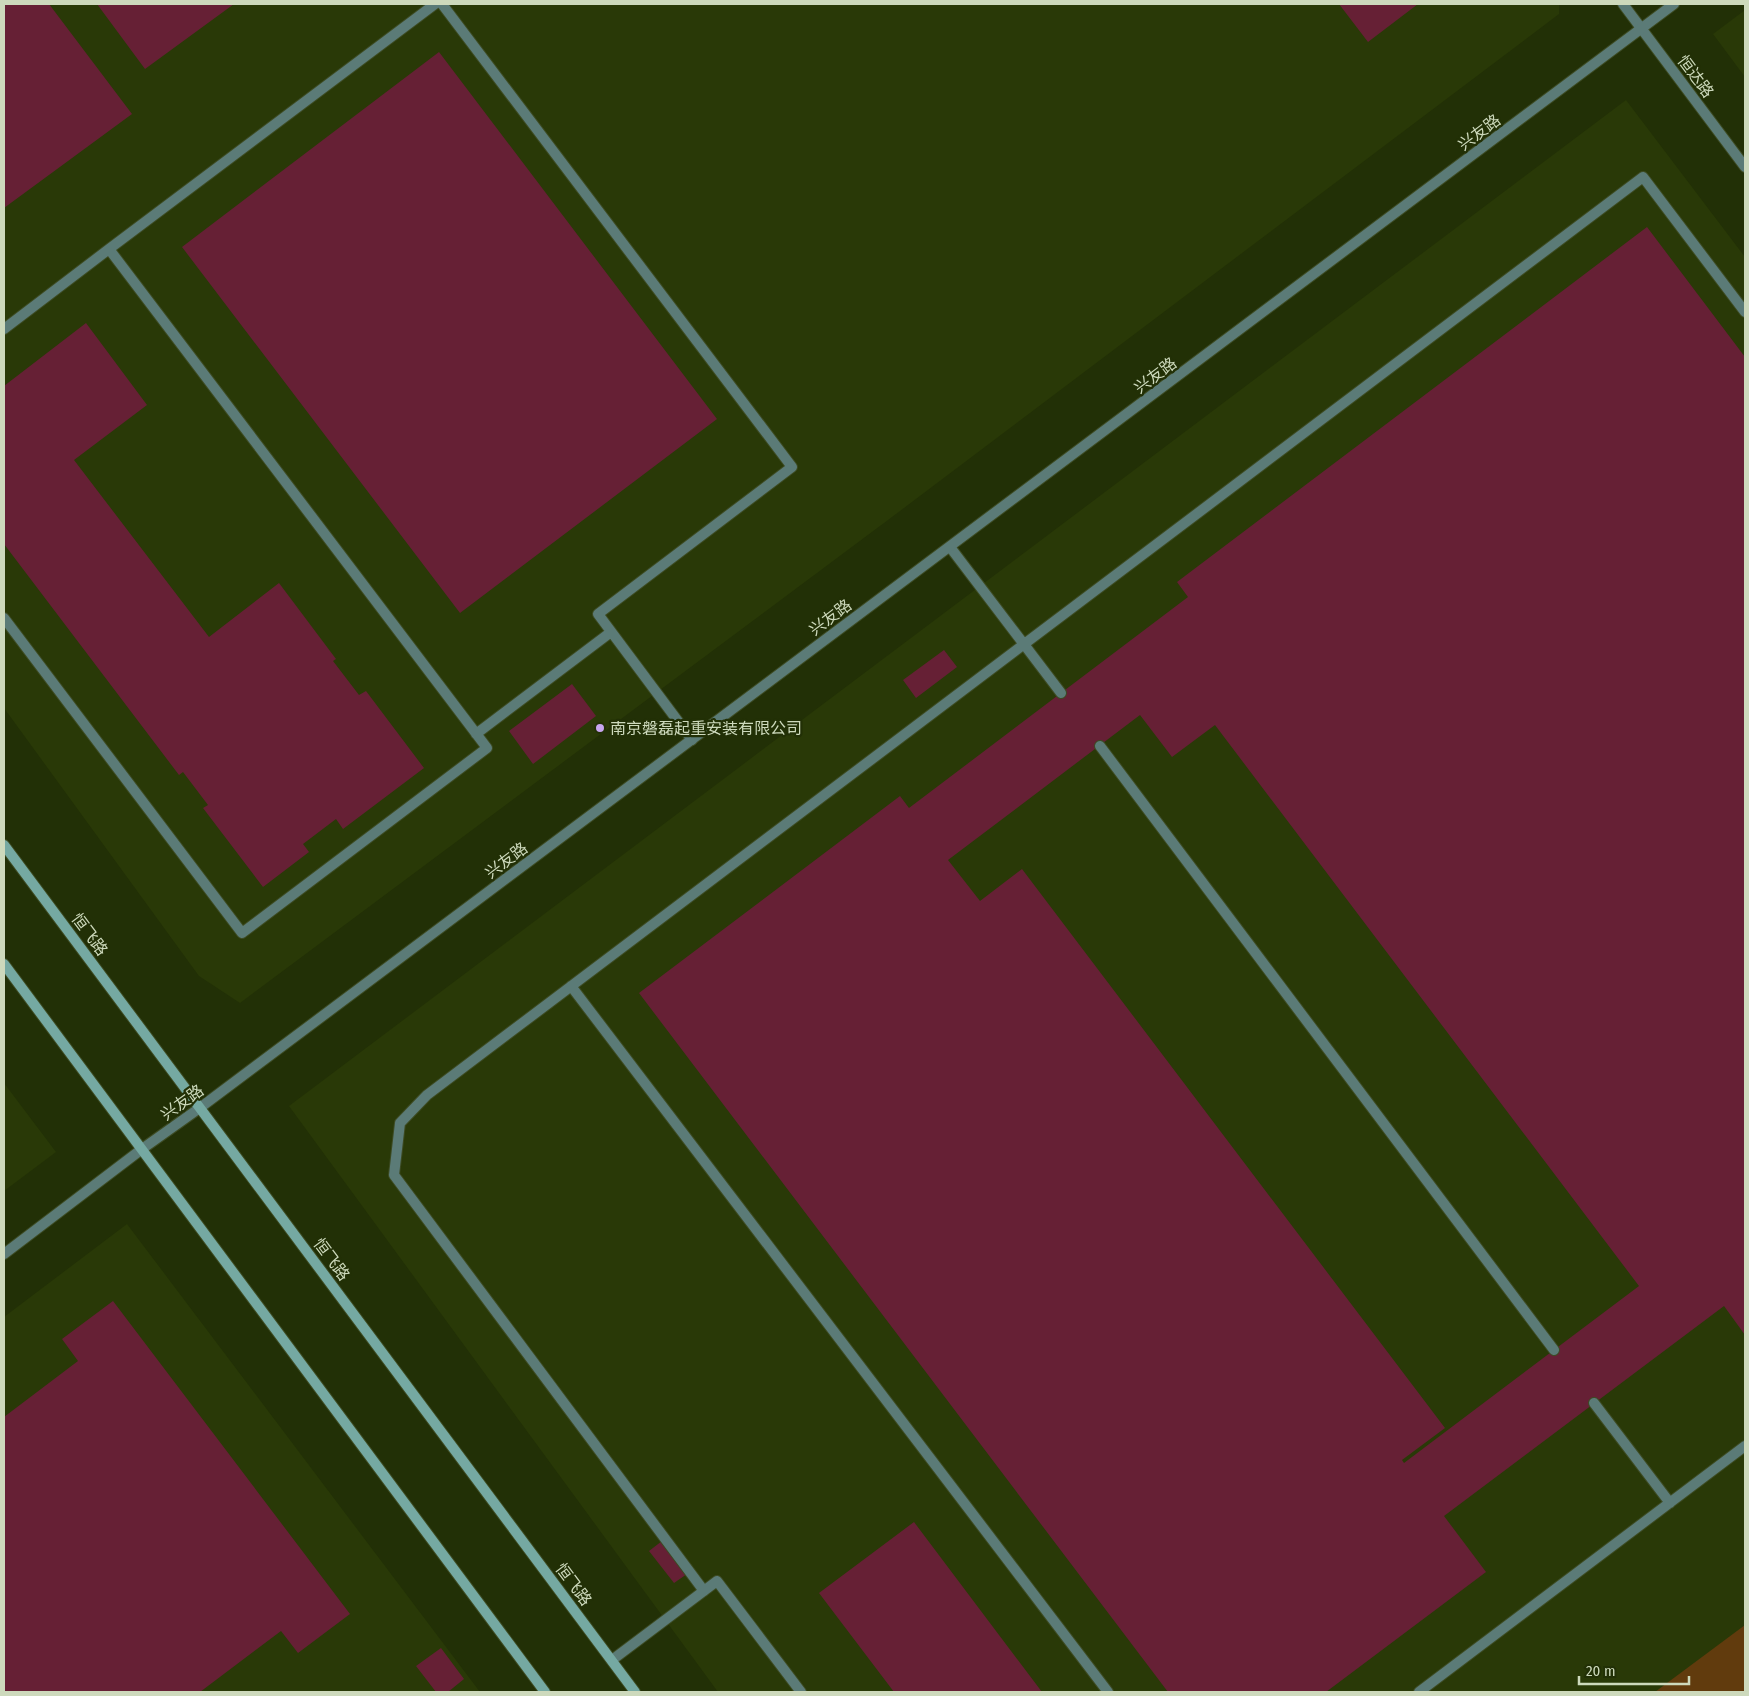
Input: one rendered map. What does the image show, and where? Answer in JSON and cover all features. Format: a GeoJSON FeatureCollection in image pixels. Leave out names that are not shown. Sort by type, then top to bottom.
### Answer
{"type":"FeatureCollection","features":[{"type":"Feature","properties":{"kind":"main road","name":"恒飞路"},"geometry":{"type":"LineString","coordinates":[[4,844],[635,1692]]}},
{"type":"Feature","properties":{"kind":"main road"},"geometry":{"type":"LineString","coordinates":[[4,964],[545,1692]]}},
{"type":"Feature","properties":{"kind":"street"},"geometry":{"type":"LineString","coordinates":[[4,329],[434,4]]}},
{"type":"Feature","properties":{"kind":"street"},"geometry":{"type":"LineString","coordinates":[[442,4],[792,467],[598,614],[692,740]]}},
{"type":"Feature","properties":{"kind":"street","name":"恒达路"},"geometry":{"type":"LineString","coordinates":[[1623,4],[1745,167]]}},
{"type":"Feature","properties":{"kind":"street","name":"兴友路"},"geometry":{"type":"LineString","coordinates":[[4,1254],[1674,4]]}},
{"type":"Feature","properties":{"kind":"street"},"geometry":{"type":"LineString","coordinates":[[704,1591],[394,1175],[400,1123],[427,1094],[1643,177],[1745,312]]}},
{"type":"Feature","properties":{"kind":"street"},"geometry":{"type":"LineString","coordinates":[[4,618],[242,933],[487,748],[110,249]]}},
{"type":"Feature","properties":{"kind":"street"},"geometry":{"type":"LineString","coordinates":[[950,546],[1061,693]]}},
{"type":"Feature","properties":{"kind":"street"},"geometry":{"type":"LineString","coordinates":[[476,734],[611,632]]}},
{"type":"Feature","properties":{"kind":"street"},"geometry":{"type":"LineString","coordinates":[[1100,746],[1554,1350]]}},
{"type":"Feature","properties":{"kind":"street"},"geometry":{"type":"LineString","coordinates":[[571,986],[1108,1692]]}},
{"type":"Feature","properties":{"kind":"street"},"geometry":{"type":"LineString","coordinates":[[1594,1403],[1670,1503]]}},
{"type":"Feature","properties":{"kind":"street"},"geometry":{"type":"LineString","coordinates":[[1419,1692],[1745,1446]]}},
{"type":"Feature","properties":{"kind":"street"},"geometry":{"type":"LineString","coordinates":[[612,1660],[717,1581],[801,1692]]}},
{"type":"Feature","properties":{"kind":"shaded area"},"geometry":{"type":"Polygon","coordinates":[[[4,4],[1559,4],[1559,14],[896,514],[240,1003],[199,976],[4,708],[4,4]]]}},
{"type":"Feature","properties":{"kind":"shaded area"},"geometry":{"type":"Polygon","coordinates":[[[1745,10],[1745,77],[1713,34],[1745,10]]]}},
{"type":"Feature","properties":{"kind":"shaded area"},"geometry":{"type":"Polygon","coordinates":[[[1626,100],[1745,257],[1745,1692],[718,1692],[289,1106],[1626,100]]]}},
{"type":"Feature","properties":{"kind":"shaded area"},"geometry":{"type":"Polygon","coordinates":[[[4,1083],[56,1152],[4,1191],[4,1083]]]}},
{"type":"Feature","properties":{"kind":"shaded area"},"geometry":{"type":"Polygon","coordinates":[[[127,1224],[480,1692],[4,1692],[4,1317],[127,1224]]]}},
{"type":"Feature","properties":{"kind":"shaded area"},"geometry":{"type":"Polygon","coordinates":[[[1745,1625],[1745,1692],[1655,1692],[1745,1625]]]}},
{"type":"Feature","properties":{"kind":"building"},"geometry":{"type":"Polygon","coordinates":[[[4,4],[49,4],[132,114],[4,208],[4,4]]]}},
{"type":"Feature","properties":{"kind":"building"},"geometry":{"type":"Polygon","coordinates":[[[97,4],[234,4],[145,69],[97,4]]]}},
{"type":"Feature","properties":{"kind":"building"},"geometry":{"type":"Polygon","coordinates":[[[1339,4],[1418,4],[1368,42],[1339,4]]]}},
{"type":"Feature","properties":{"kind":"building"},"geometry":{"type":"Polygon","coordinates":[[[439,52],[717,419],[460,613],[182,247],[439,52]]]}},
{"type":"Feature","properties":{"kind":"building"},"geometry":{"type":"Polygon","coordinates":[[[1647,227],[1745,357],[1745,1335],[1724,1306],[1444,1516],[1486,1572],[1326,1692],[1168,1692],[639,993],[900,796],[909,808],[1188,597],[1177,582],[1647,227]],[[1140,715],[948,860],[980,901],[1022,869],[1445,1428],[1402,1460],[1404,1463],[1639,1286],[1215,725],[1172,757],[1140,715]]]}},
{"type":"Feature","properties":{"kind":"building"},"geometry":{"type":"Polygon","coordinates":[[[86,323],[147,405],[74,460],[209,637],[279,583],[336,659],[333,661],[359,695],[366,691],[424,768],[343,829],[336,819],[303,844],[309,852],[263,887],[203,808],[208,805],[183,772],[179,775],[4,544],[4,386],[86,323]]]}},
{"type":"Feature","properties":{"kind":"building"},"geometry":{"type":"Polygon","coordinates":[[[944,650],[957,667],[916,698],[903,680],[944,650]]]}},
{"type":"Feature","properties":{"kind":"building"},"geometry":{"type":"Polygon","coordinates":[[[572,684],[596,716],[533,764],[509,731],[572,684]]]}},
{"type":"Feature","properties":{"kind":"building"},"geometry":{"type":"Polygon","coordinates":[[[113,1301],[350,1614],[298,1653],[281,1631],[200,1692],[4,1692],[4,1417],[78,1361],[62,1339],[113,1301]]]}},
{"type":"Feature","properties":{"kind":"building"},"geometry":{"type":"Polygon","coordinates":[[[914,1522],[1042,1692],[894,1692],[819,1593],[914,1522]]]}},
{"type":"Feature","properties":{"kind":"building"},"geometry":{"type":"Polygon","coordinates":[[[662,1541],[687,1574],[674,1583],[649,1551],[662,1541]]]}},
{"type":"Feature","properties":{"kind":"building"},"geometry":{"type":"Polygon","coordinates":[[[441,1648],[464,1679],[448,1692],[436,1692],[416,1666],[441,1648]]]}},
{"type":"Feature","properties":{"kind":"place","name":"南京磐磊起重安装有限公司"},"geometry":{"type":"Point","coordinates":[600,728]}}]}
